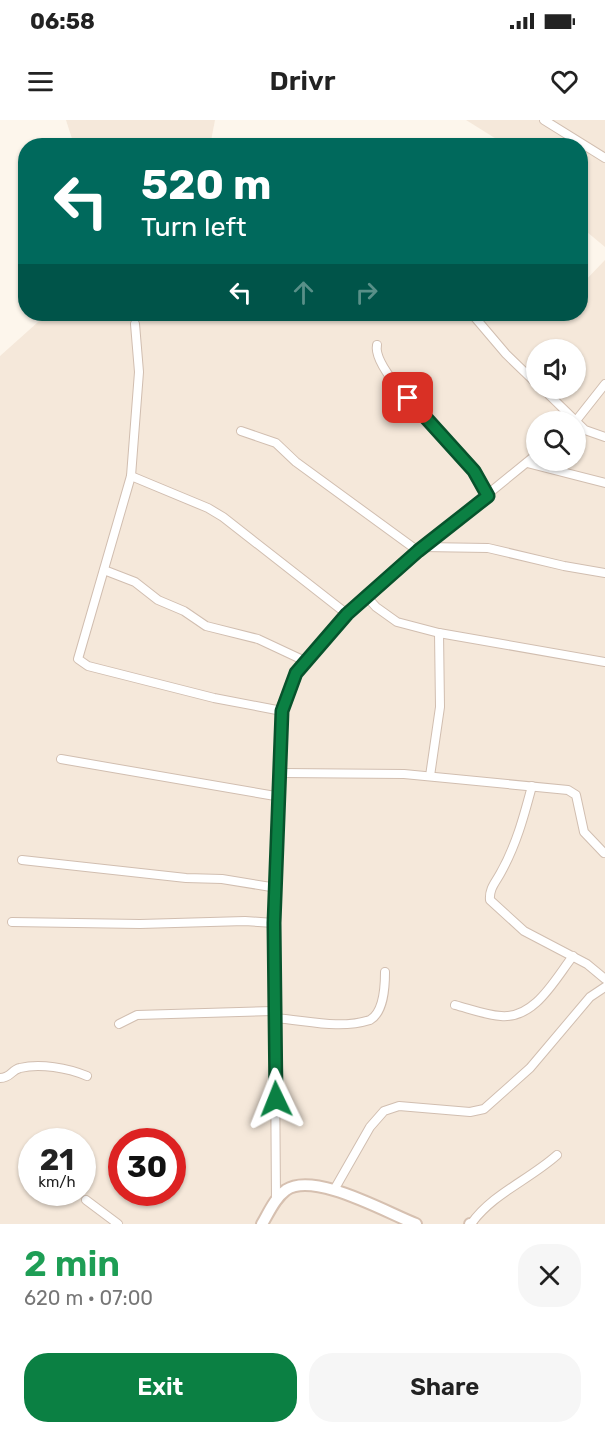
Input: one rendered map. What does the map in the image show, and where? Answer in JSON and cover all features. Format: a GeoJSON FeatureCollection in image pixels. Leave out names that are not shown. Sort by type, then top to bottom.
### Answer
{"type":"FeatureCollection","features":[{"type":"Feature","properties":{"kind":"street"},"geometry":{"type":"LineString","coordinates":[[544,120],[573,138]]}},
{"type":"Feature","properties":{"kind":"street"},"geometry":{"type":"LineString","coordinates":[[588,147],[605,158]]}},
{"type":"Feature","properties":{"kind":"street"},"geometry":{"type":"LineString","coordinates":[[478,321],[526,373]]}},
{"type":"Feature","properties":{"kind":"street"},"geometry":{"type":"LineString","coordinates":[[135,324],[139,372],[130,476],[78,656],[83,665],[214,698],[282,711]]}},
{"type":"Feature","properties":{"kind":"street"},"geometry":{"type":"LineString","coordinates":[[377,345],[376,356],[397,386],[468,463],[488,496]]}},
{"type":"Feature","properties":{"kind":"street"},"geometry":{"type":"LineString","coordinates":[[583,411],[605,384]]}},
{"type":"Feature","properties":{"kind":"street"},"geometry":{"type":"LineString","coordinates":[[553,399],[565,411]]}},
{"type":"Feature","properties":{"kind":"street"},"geometry":{"type":"LineString","coordinates":[[242,430],[276,443],[296,462],[421,549],[488,548],[605,573]]}},
{"type":"Feature","properties":{"kind":"street"},"geometry":{"type":"LineString","coordinates":[[586,430],[605,437]]}},
{"type":"Feature","properties":{"kind":"street"},"geometry":{"type":"LineString","coordinates":[[276,1200],[274,923],[282,773],[282,711],[287,692],[305,661],[347,614],[421,549],[526,464]]}},
{"type":"Feature","properties":{"kind":"street"},"geometry":{"type":"LineString","coordinates":[[558,471],[605,483]]}},
{"type":"Feature","properties":{"kind":"street"},"geometry":{"type":"LineString","coordinates":[[130,476],[208,507],[347,614]]}},
{"type":"Feature","properties":{"kind":"street"},"geometry":{"type":"LineString","coordinates":[[104,570],[135,582],[158,600],[184,611],[206,626],[258,639],[305,661]]}},
{"type":"Feature","properties":{"kind":"street"},"geometry":{"type":"LineString","coordinates":[[367,597],[376,607],[398,622],[439,633],[605,662]]}},
{"type":"Feature","properties":{"kind":"street"},"geometry":{"type":"LineString","coordinates":[[430,776],[440,707],[439,633]]}},
{"type":"Feature","properties":{"kind":"street"},"geometry":{"type":"LineString","coordinates":[[61,759],[281,797]]}},
{"type":"Feature","properties":{"kind":"street"},"geometry":{"type":"LineString","coordinates":[[282,773],[430,776],[573,792],[578,800],[584,832],[604,853]]}},
{"type":"Feature","properties":{"kind":"street"},"geometry":{"type":"LineString","coordinates":[[532,786],[520,831],[510,856],[490,892],[490,900],[524,932],[573,956],[599,972],[605,979]]}},
{"type":"Feature","properties":{"kind":"street"},"geometry":{"type":"LineString","coordinates":[[22,860],[186,878],[222,879],[277,888]]}},
{"type":"Feature","properties":{"kind":"street"},"geometry":{"type":"LineString","coordinates":[[12,922],[140,924],[245,921],[274,923]]}},
{"type":"Feature","properties":{"kind":"street"},"geometry":{"type":"LineString","coordinates":[[455,1005],[501,1016],[523,1013],[533,1006],[573,956]]}},
{"type":"Feature","properties":{"kind":"street"},"geometry":{"type":"LineString","coordinates":[[119,1024],[137,1015],[274,1015],[321,1025],[370,1020],[376,1017],[380,1005],[385,972]]}},
{"type":"Feature","properties":{"kind":"street"},"geometry":{"type":"LineString","coordinates":[[334,1190],[370,1127],[384,1111],[399,1106],[470,1112],[484,1109],[530,1068],[590,997],[605,987]]}},
{"type":"Feature","properties":{"kind":"street"},"geometry":{"type":"LineString","coordinates":[[0,1078],[9,1077],[22,1067],[72,1070],[87,1076]]}},
{"type":"Feature","properties":{"kind":"street"},"geometry":{"type":"LineString","coordinates":[[470,1224],[491,1201],[524,1181],[557,1155]]}},
{"type":"Feature","properties":{"kind":"street"},"geometry":{"type":"LineString","coordinates":[[262,1224],[276,1200],[287,1190],[312,1184],[334,1190],[416,1224]]}},
{"type":"Feature","properties":{"kind":"street"},"geometry":{"type":"LineString","coordinates":[[94,1206],[118,1224]]}},
{"type":"Feature","properties":{"kind":"shaded area"},"geometry":{"type":"Polygon","coordinates":[[[66,120],[215,120],[212,138],[72,138],[66,120]]]}},
{"type":"Feature","properties":{"kind":"shaded area"},"geometry":{"type":"Polygon","coordinates":[[[466,120],[605,120],[605,247],[588,233],[588,138],[495,138],[466,120]]]}},
{"type":"Feature","properties":{"kind":"shaded area"},"geometry":{"type":"Polygon","coordinates":[[[605,260],[605,1224],[0,1224],[0,356],[39,321],[588,321],[588,278],[605,260]]]}},
{"type":"Feature","properties":{"kind":"route"},"geometry":{"type":"LineString","coordinates":[[276,1099],[273,1011],[274,923],[282,773],[282,711],[287,692],[305,661],[347,614],[418,551],[488,496],[474,471],[461,455],[408,398]]}}]}
